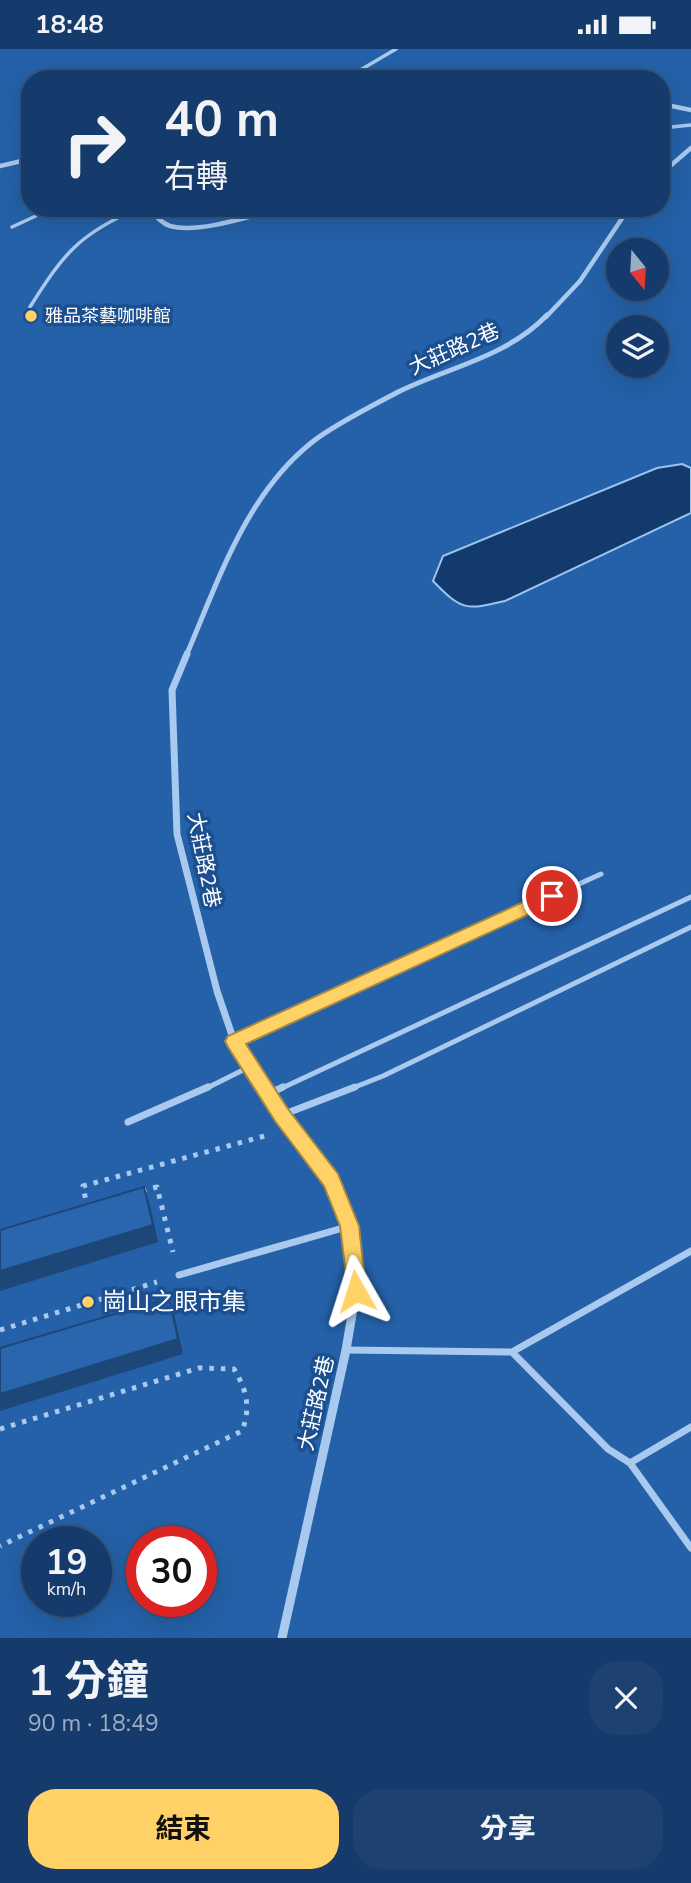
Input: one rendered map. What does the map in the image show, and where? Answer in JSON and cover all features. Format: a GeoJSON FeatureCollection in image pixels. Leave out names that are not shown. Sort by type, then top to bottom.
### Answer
{"type":"FeatureCollection","features":[{"type":"Feature","properties":{"kind":"street"},"geometry":{"type":"LineString","coordinates":[[670,106],[691,110]]}},
{"type":"Feature","properties":{"kind":"street"},"geometry":{"type":"LineString","coordinates":[[670,166],[691,148]]}},
{"type":"Feature","properties":{"kind":"street"},"geometry":{"type":"LineString","coordinates":[[0,166],[21,161]]}},
{"type":"Feature","properties":{"kind":"street"},"geometry":{"type":"LineString","coordinates":[[155,217],[171,227],[238,217]]}},
{"type":"Feature","properties":{"kind":"street","name":"大莊路2巷"},"geometry":{"type":"LineString","coordinates":[[282,1638],[346,1350],[356,1291],[349,1226],[331,1181],[291,1129],[234,1041],[195,912],[177,834],[172,690],[236,539],[268,488],[311,443],[398,392],[495,352],[530,333],[580,281],[623,217]]}},
{"type":"Feature","properties":{"kind":"lane"},"geometry":{"type":"LineString","coordinates":[[360,70],[396,49]]}},
{"type":"Feature","properties":{"kind":"lane"},"geometry":{"type":"LineString","coordinates":[[670,127],[691,125]]}},
{"type":"Feature","properties":{"kind":"lane"},"geometry":{"type":"LineString","coordinates":[[12,227],[34,217]]}},
{"type":"Feature","properties":{"kind":"lane"},"geometry":{"type":"LineString","coordinates":[[30,307],[61,257],[82,235],[116,217]]}},
{"type":"Feature","properties":{"kind":"lane"},"geometry":{"type":"LineString","coordinates":[[234,1041],[601,873]]}},
{"type":"Feature","properties":{"kind":"lane"},"geometry":{"type":"LineString","coordinates":[[268,1094],[691,897]]}},
{"type":"Feature","properties":{"kind":"lane"},"geometry":{"type":"LineString","coordinates":[[282,1115],[383,1076],[691,927]]}},
{"type":"Feature","properties":{"kind":"lane"},"geometry":{"type":"LineString","coordinates":[[128,1122],[183,1099],[249,1066]]}},
{"type":"Feature","properties":{"kind":"lane"},"geometry":{"type":"LineString","coordinates":[[179,1275],[349,1226]]}},
{"type":"Feature","properties":{"kind":"lane"},"geometry":{"type":"LineString","coordinates":[[346,1350],[512,1353],[691,1251]]}},
{"type":"Feature","properties":{"kind":"lane"},"geometry":{"type":"LineString","coordinates":[[512,1353],[608,1449],[630,1463],[691,1548]]}},
{"type":"Feature","properties":{"kind":"lane"},"geometry":{"type":"LineString","coordinates":[[630,1463],[691,1427]]}},
{"type":"Feature","properties":{"kind":"path"},"geometry":{"type":"LineString","coordinates":[[99,1203],[87,1206],[83,1186],[291,1129]]}},
{"type":"Feature","properties":{"kind":"path"},"geometry":{"type":"LineString","coordinates":[[0,1330],[179,1275],[157,1187],[134,1194]]}},
{"type":"Feature","properties":{"kind":"path"},"geometry":{"type":"LineString","coordinates":[[0,1429],[199,1368],[234,1369],[247,1390],[249,1414],[242,1431],[0,1546]]}},
{"type":"Feature","properties":{"kind":"shaded area"},"geometry":{"type":"Polygon","coordinates":[[[0,49],[691,49],[691,1638],[0,1638],[0,49]]]}},
{"type":"Feature","properties":{"kind":"shaded area"},"geometry":{"type":"Polygon","coordinates":[[[682,464],[691,468],[691,513],[505,601],[465,606],[451,598],[433,581],[443,556],[657,468],[682,464]]]}},
{"type":"Feature","properties":{"kind":"building"},"geometry":{"type":"Polygon","coordinates":[[[144,1187],[153,1225],[0,1271],[0,1230],[144,1187]]]}},
{"type":"Feature","properties":{"kind":"building"},"geometry":{"type":"Polygon","coordinates":[[[169,1298],[178,1339],[0,1394],[0,1348],[169,1298]]]}},
{"type":"Feature","properties":{"kind":"place","name":"雅品茶藝咖啡館"},"geometry":{"type":"Point","coordinates":[31,316]}},
{"type":"Feature","properties":{"kind":"place","name":"崗山之眼市集"},"geometry":{"type":"Point","coordinates":[88,1302]}},
{"type":"Feature","properties":{"kind":"route"},"geometry":{"type":"LineString","coordinates":[[356,1291],[349,1226],[331,1181],[282,1115],[234,1041],[552,896]]}}]}
